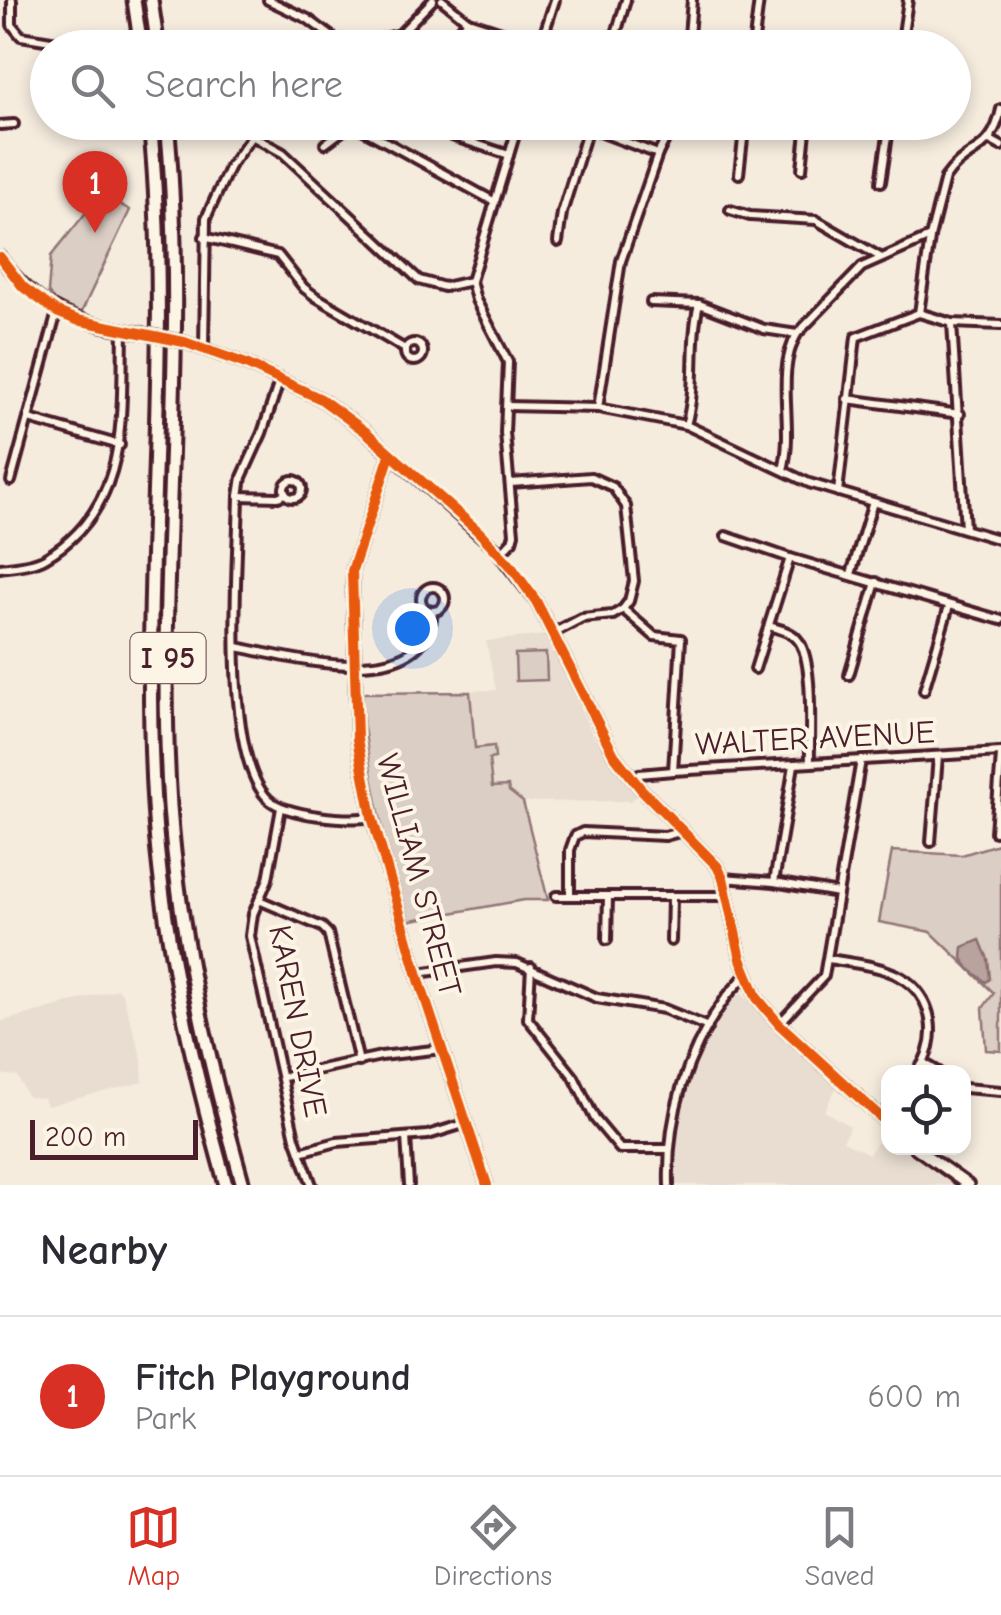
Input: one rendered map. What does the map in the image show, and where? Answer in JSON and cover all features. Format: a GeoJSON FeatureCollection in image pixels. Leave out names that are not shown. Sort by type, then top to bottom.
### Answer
{"type":"FeatureCollection","features":[{"type":"Feature","properties":{"kind":"highway"},"geometry":{"type":"LineString","coordinates":[[132,0],[139,30]]}},
{"type":"Feature","properties":{"kind":"highway"},"geometry":{"type":"LineString","coordinates":[[151,0],[155,30]]}},
{"type":"Feature","properties":{"kind":"highway","name":"I 95"},"geometry":{"type":"LineString","coordinates":[[151,140],[158,265],[151,696],[154,807],[178,996],[226,1185]]}},
{"type":"Feature","properties":{"kind":"highway","name":"I 95"},"geometry":{"type":"LineString","coordinates":[[168,140],[174,254],[170,806],[193,985],[243,1185]]}},
{"type":"Feature","properties":{"kind":"main road"},"geometry":{"type":"LineString","coordinates":[[0,257],[23,287],[57,312],[204,348],[321,399],[366,432],[500,554],[536,600],[602,735],[633,779],[708,854],[723,878],[746,975],[756,998],[778,1024],[881,1113]]}},
{"type":"Feature","properties":{"kind":"main road","name":"WILLIAM STREET"},"geometry":{"type":"LineString","coordinates":[[390,454],[352,571],[352,664],[358,739],[372,818],[487,1185]]}},
{"type":"Feature","properties":{"kind":"main road"},"geometry":{"type":"LineString","coordinates":[[926,1155],[968,1185]]}},
{"type":"Feature","properties":{"kind":"street"},"geometry":{"type":"LineString","coordinates":[[12,0],[12,25],[21,36],[30,37]]}},
{"type":"Feature","properties":{"kind":"street"},"geometry":{"type":"LineString","coordinates":[[268,0],[323,30]]}},
{"type":"Feature","properties":{"kind":"street"},"geometry":{"type":"LineString","coordinates":[[404,30],[433,0]]}},
{"type":"Feature","properties":{"kind":"street"},"geometry":{"type":"LineString","coordinates":[[442,0],[468,22],[492,30]]}},
{"type":"Feature","properties":{"kind":"street"},"geometry":{"type":"LineString","coordinates":[[545,30],[555,0]]}},
{"type":"Feature","properties":{"kind":"street"},"geometry":{"type":"LineString","coordinates":[[617,30],[626,0]]}},
{"type":"Feature","properties":{"kind":"street"},"geometry":{"type":"LineString","coordinates":[[690,30],[692,0]]}},
{"type":"Feature","properties":{"kind":"street"},"geometry":{"type":"LineString","coordinates":[[756,30],[759,0]]}},
{"type":"Feature","properties":{"kind":"street"},"geometry":{"type":"LineString","coordinates":[[904,30],[908,0]]}},
{"type":"Feature","properties":{"kind":"street"},"geometry":{"type":"LineString","coordinates":[[460,30],[468,22]]}},
{"type":"Feature","properties":{"kind":"street"},"geometry":{"type":"LineString","coordinates":[[919,312],[930,236],[945,178],[990,140],[997,130],[1001,109]]}},
{"type":"Feature","properties":{"kind":"street"},"geometry":{"type":"LineString","coordinates":[[0,125],[14,124]]}},
{"type":"Feature","properties":{"kind":"street"},"geometry":{"type":"LineString","coordinates":[[204,348],[204,238],[212,202],[230,166],[249,140]]}},
{"type":"Feature","properties":{"kind":"street"},"geometry":{"type":"LineString","coordinates":[[259,140],[282,154],[419,280],[444,287],[472,281]]}},
{"type":"Feature","properties":{"kind":"street"},"geometry":{"type":"LineString","coordinates":[[325,144],[330,140]]}},
{"type":"Feature","properties":{"kind":"street"},"geometry":{"type":"LineString","coordinates":[[384,140],[495,202]]}},
{"type":"Feature","properties":{"kind":"street"},"geometry":{"type":"LineString","coordinates":[[463,140],[508,156]]}},
{"type":"Feature","properties":{"kind":"street"},"geometry":{"type":"LineString","coordinates":[[500,554],[514,534],[505,433],[508,362],[476,300],[472,281],[513,140]]}},
{"type":"Feature","properties":{"kind":"street"},"geometry":{"type":"LineString","coordinates":[[558,242],[562,213],[584,140]]}},
{"type":"Feature","properties":{"kind":"street"},"geometry":{"type":"LineString","coordinates":[[625,140],[658,154]]}},
{"type":"Feature","properties":{"kind":"street"},"geometry":{"type":"LineString","coordinates":[[598,408],[617,274],[665,140]]}},
{"type":"Feature","properties":{"kind":"street"},"geometry":{"type":"LineString","coordinates":[[739,174],[743,140]]}},
{"type":"Feature","properties":{"kind":"street"},"geometry":{"type":"LineString","coordinates":[[802,169],[805,140]]}},
{"type":"Feature","properties":{"kind":"street"},"geometry":{"type":"LineString","coordinates":[[882,182],[888,140]]}},
{"type":"Feature","properties":{"kind":"street"},"geometry":{"type":"LineString","coordinates":[[990,140],[1001,146]]}},
{"type":"Feature","properties":{"kind":"street"},"geometry":{"type":"LineString","coordinates":[[730,210],[750,216],[816,220],[881,258]]}},
{"type":"Feature","properties":{"kind":"street"},"geometry":{"type":"LineString","coordinates":[[783,470],[789,426],[784,374],[797,334],[850,277],[930,236]]}},
{"type":"Feature","properties":{"kind":"street"},"geometry":{"type":"LineString","coordinates":[[204,238],[278,255],[316,296],[405,349]]}},
{"type":"Feature","properties":{"kind":"street"},"geometry":{"type":"LineString","coordinates":[[651,302],[699,304],[764,329],[797,334]]}},
{"type":"Feature","properties":{"kind":"street"},"geometry":{"type":"LineString","coordinates":[[686,425],[694,388],[692,330],[699,304]]}},
{"type":"Feature","properties":{"kind":"street"},"geometry":{"type":"LineString","coordinates":[[11,481],[57,312]]}},
{"type":"Feature","properties":{"kind":"street"},"geometry":{"type":"LineString","coordinates":[[838,492],[856,337],[919,312],[952,323],[1001,325]]}},
{"type":"Feature","properties":{"kind":"street"},"geometry":{"type":"LineString","coordinates":[[952,323],[966,529]]}},
{"type":"Feature","properties":{"kind":"street"},"geometry":{"type":"LineString","coordinates":[[0,568],[43,560],[81,528],[103,500],[120,445],[123,330]]}},
{"type":"Feature","properties":{"kind":"street"},"geometry":{"type":"LineString","coordinates":[[280,379],[238,496],[237,704],[258,786],[281,808],[356,820],[372,818]]}},
{"type":"Feature","properties":{"kind":"street"},"geometry":{"type":"LineString","coordinates":[[848,399],[960,414]]}},
{"type":"Feature","properties":{"kind":"street"},"geometry":{"type":"LineString","coordinates":[[506,406],[598,408],[686,425],[838,492],[1001,540]]}},
{"type":"Feature","properties":{"kind":"street"},"geometry":{"type":"LineString","coordinates":[[30,418],[120,445]]}},
{"type":"Feature","properties":{"kind":"street"},"geometry":{"type":"LineString","coordinates":[[511,484],[592,476],[622,496],[626,506],[634,581],[623,609],[607,616],[582,618],[553,633]]}},
{"type":"Feature","properties":{"kind":"street"},"geometry":{"type":"LineString","coordinates":[[238,496],[285,494]]}},
{"type":"Feature","properties":{"kind":"street"},"geometry":{"type":"LineString","coordinates":[[851,574],[873,502]]}},
{"type":"Feature","properties":{"kind":"street"},"geometry":{"type":"LineString","coordinates":[[726,536],[1001,620]]}},
{"type":"Feature","properties":{"kind":"street"},"geometry":{"type":"LineString","coordinates":[[756,669],[790,558]]}},
{"type":"Feature","properties":{"kind":"street"},"geometry":{"type":"LineString","coordinates":[[849,675],[876,582]]}},
{"type":"Feature","properties":{"kind":"street"},"geometry":{"type":"LineString","coordinates":[[924,690],[950,606]]}},
{"type":"Feature","properties":{"kind":"street"},"geometry":{"type":"LineString","coordinates":[[623,609],[654,636],[681,639],[673,771]]}},
{"type":"Feature","properties":{"kind":"street"},"geometry":{"type":"LineString","coordinates":[[237,647],[303,662],[376,663],[418,648],[428,638],[433,611]]}},
{"type":"Feature","properties":{"kind":"street"},"geometry":{"type":"LineString","coordinates":[[769,626],[792,634],[803,652],[810,763]]}},
{"type":"Feature","properties":{"kind":"street"},"geometry":{"type":"LineString","coordinates":[[996,832],[1001,754]]}},
{"type":"Feature","properties":{"kind":"street","name":"WALTER AVENUE"},"geometry":{"type":"LineString","coordinates":[[633,779],[640,774],[673,771],[1001,754]]}},
{"type":"Feature","properties":{"kind":"street"},"geometry":{"type":"LineString","coordinates":[[931,842],[938,756]]}},
{"type":"Feature","properties":{"kind":"street"},"geometry":{"type":"LineString","coordinates":[[778,1024],[824,976],[861,760]]}},
{"type":"Feature","properties":{"kind":"street"},"geometry":{"type":"LineString","coordinates":[[774,882],[794,764]]}},
{"type":"Feature","properties":{"kind":"street","name":"KAREN DRIVE"},"geometry":{"type":"LineString","coordinates":[[281,808],[268,879],[250,936],[300,1152],[312,1185]]}},
{"type":"Feature","properties":{"kind":"street"},"geometry":{"type":"LineString","coordinates":[[570,895],[570,850],[575,836],[583,832],[666,836],[684,831]]}},
{"type":"Feature","properties":{"kind":"street"},"geometry":{"type":"LineString","coordinates":[[723,878],[774,882],[838,894]]}},
{"type":"Feature","properties":{"kind":"street"},"geometry":{"type":"LineString","coordinates":[[556,896],[728,896]]}},
{"type":"Feature","properties":{"kind":"street"},"geometry":{"type":"LineString","coordinates":[[607,940],[608,896]]}},
{"type":"Feature","properties":{"kind":"street"},"geometry":{"type":"LineString","coordinates":[[671,941],[672,898]]}},
{"type":"Feature","properties":{"kind":"street"},"geometry":{"type":"LineString","coordinates":[[259,900],[322,926],[328,933],[359,1062]]}},
{"type":"Feature","properties":{"kind":"street"},"geometry":{"type":"LineString","coordinates":[[828,959],[878,968],[913,986],[924,1001],[932,1030],[924,1063],[927,1065]]}},
{"type":"Feature","properties":{"kind":"street"},"geometry":{"type":"LineString","coordinates":[[418,973],[504,962],[530,967],[598,998],[664,1009],[708,1028]]}},
{"type":"Feature","properties":{"kind":"street"},"geometry":{"type":"LineString","coordinates":[[530,967],[528,1019],[574,1077],[595,1119],[620,1149],[668,1148]]}},
{"type":"Feature","properties":{"kind":"street"},"geometry":{"type":"LineString","coordinates":[[669,1185],[668,1148],[677,1094],[727,995],[746,975]]}},
{"type":"Feature","properties":{"kind":"street"},"geometry":{"type":"LineString","coordinates":[[284,1077],[443,1049]]}},
{"type":"Feature","properties":{"kind":"street"},"geometry":{"type":"LineString","coordinates":[[971,1089],[1001,1091]]}},
{"type":"Feature","properties":{"kind":"street"},"geometry":{"type":"LineString","coordinates":[[300,1152],[337,1142],[428,1135],[468,1122]]}},
{"type":"Feature","properties":{"kind":"street"},"geometry":{"type":"LineString","coordinates":[[406,1137],[408,1185]]}},
{"type":"Feature","properties":{"kind":"shaded area"},"geometry":{"type":"Polygon","coordinates":[[[101,194],[130,210],[81,313],[54,301],[48,292],[51,256],[101,194]]]}},
{"type":"Feature","properties":{"kind":"shaded area"},"geometry":{"type":"Polygon","coordinates":[[[546,635],[592,734],[638,795],[631,801],[524,802],[548,900],[524,900],[378,820],[366,757],[360,693],[496,690],[486,641],[546,635]]]}},
{"type":"Feature","properties":{"kind":"shaded area"},"geometry":{"type":"Polygon","coordinates":[[[546,653],[547,680],[516,681],[515,654],[546,653]]]}},
{"type":"Feature","properties":{"kind":"shaded area"},"geometry":{"type":"Polygon","coordinates":[[[470,692],[475,748],[494,746],[495,758],[489,759],[492,787],[508,786],[523,802],[548,900],[524,900],[406,921],[378,808],[360,693],[470,692]]]}},
{"type":"Feature","properties":{"kind":"shaded area"},"geometry":{"type":"Polygon","coordinates":[[[1001,843],[1001,1051],[986,1050],[983,1008],[994,993],[931,932],[879,922],[892,851],[962,855],[1001,843]]]}},
{"type":"Feature","properties":{"kind":"shaded area"},"geometry":{"type":"Polygon","coordinates":[[[980,940],[988,959],[990,979],[986,982],[962,958],[963,947],[980,940]]]}},
{"type":"Feature","properties":{"kind":"shaded area"},"geometry":{"type":"Polygon","coordinates":[[[118,989],[142,1059],[143,1082],[47,1106],[44,1098],[28,1097],[17,1076],[0,1074],[0,1022],[118,989]]]}},
{"type":"Feature","properties":{"kind":"shaded area"},"geometry":{"type":"Polygon","coordinates":[[[741,993],[837,1087],[824,1111],[850,1126],[843,1141],[869,1154],[881,1137],[881,1155],[916,1155],[957,1185],[675,1185],[675,1137],[684,1094],[726,1007],[741,993]]]}},
{"type":"Feature","properties":{"kind":"cycle path"},"geometry":{"type":"LineString","coordinates":[[0,257],[23,287],[57,312],[77,320],[184,342],[246,364],[321,399],[366,432],[478,531],[536,601],[614,755],[641,789],[717,866],[741,959],[757,998],[779,1024],[881,1118]]}},
{"type":"Feature","properties":{"kind":"cycle path"},"geometry":{"type":"LineString","coordinates":[[390,455],[352,571],[357,739],[372,817],[420,983],[487,1185]]}},
{"type":"Feature","properties":{"kind":"place","name":"Fitch Playground"},"geometry":{"type":"Point","coordinates":[95,233]}}]}
